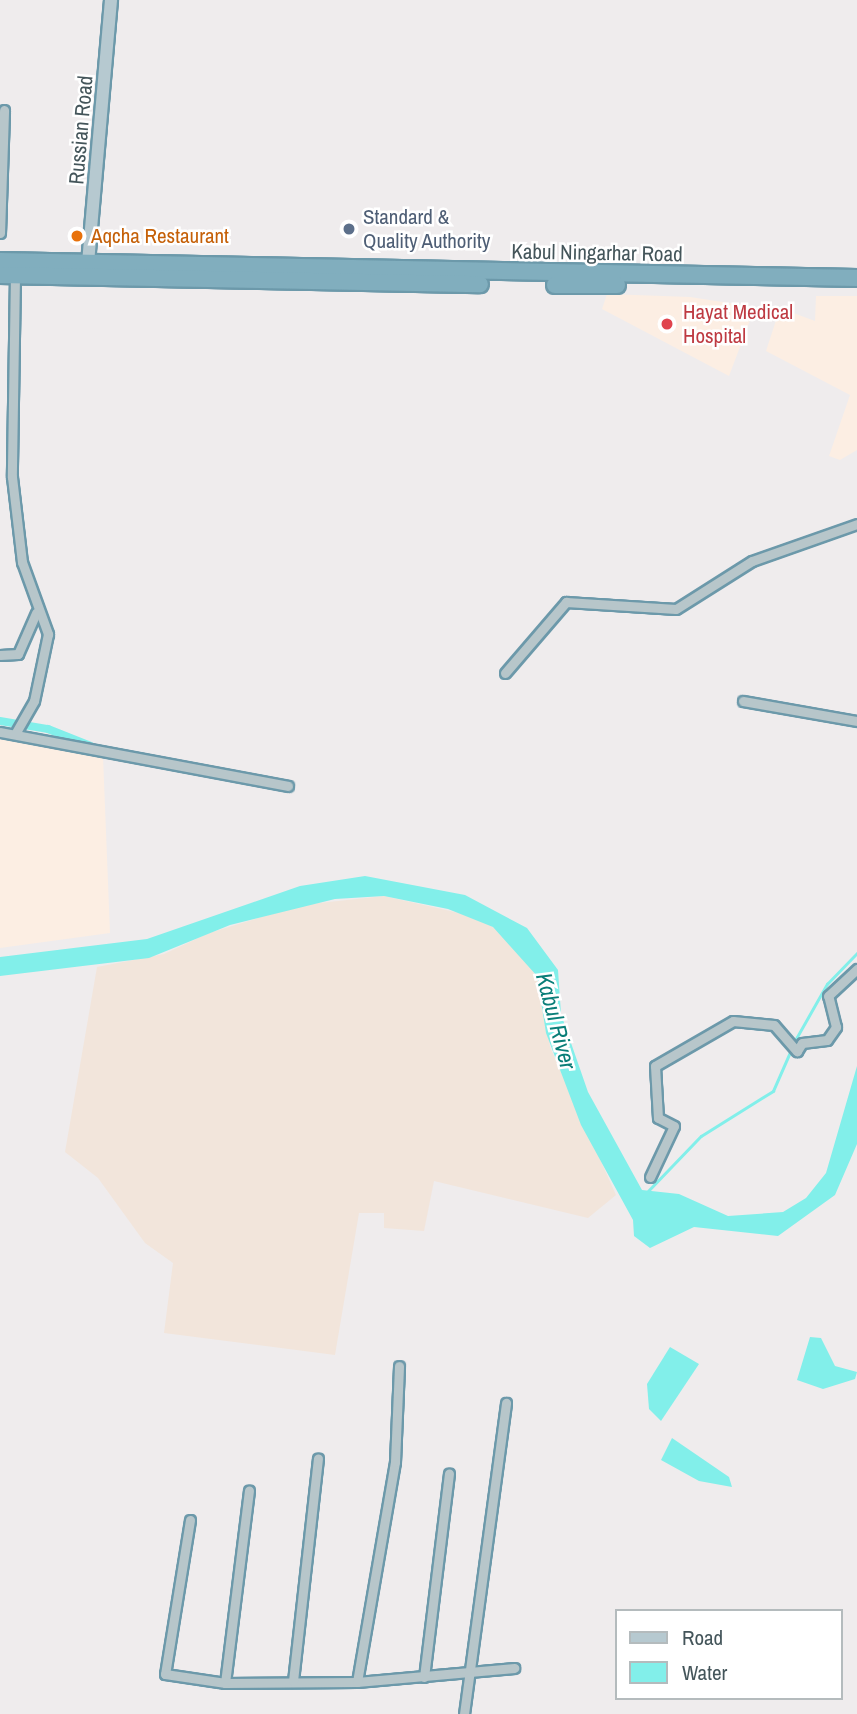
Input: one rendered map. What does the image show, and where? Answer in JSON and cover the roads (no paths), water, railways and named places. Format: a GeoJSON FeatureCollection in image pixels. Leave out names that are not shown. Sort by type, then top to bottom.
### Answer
{"type":"FeatureCollection","features":[{"type":"Feature","properties":{"kind":"highway","name":"Kabul Ningarhar Road"},"geometry":{"type":"LineString","coordinates":[[0,261],[589,279]]}},
{"type":"Feature","properties":{"kind":"highway","name":"Kabul Ningarhar Road"},"geometry":{"type":"LineString","coordinates":[[7,275],[723,281],[857,288]]}},
{"type":"Feature","properties":{"kind":"highway","name":"Kabul Ningarhar Road"},"geometry":{"type":"LineString","coordinates":[[723,281],[857,278]]}},
{"type":"Feature","properties":{"kind":"main road","name":"Russian Road"},"geometry":{"type":"LineString","coordinates":[[88,262],[111,0]]}},
{"type":"Feature","properties":{"kind":"street"},"geometry":{"type":"LineString","coordinates":[[0,233],[4,110]]}},
{"type":"Feature","properties":{"kind":"street"},"geometry":{"type":"LineString","coordinates":[[7,275],[11,458],[23,562],[48,634],[40,681],[15,734]]}},
{"type":"Feature","properties":{"kind":"street"},"geometry":{"type":"LineString","coordinates":[[505,673],[566,602],[676,609],[752,561],[857,524]]}},
{"type":"Feature","properties":{"kind":"street"},"geometry":{"type":"LineString","coordinates":[[0,655],[19,654],[40,616]]}},
{"type":"Feature","properties":{"kind":"street"},"geometry":{"type":"LineString","coordinates":[[743,701],[857,721]]}},
{"type":"Feature","properties":{"kind":"street"},"geometry":{"type":"LineString","coordinates":[[0,732],[103,756],[288,786]]}},
{"type":"Feature","properties":{"kind":"street"},"geometry":{"type":"LineString","coordinates":[[650,1177],[674,1126],[657,1118],[655,1066],[733,1021],[774,1026],[792,1049],[802,1043],[827,1040],[836,1027],[828,996],[857,968]]}},
{"type":"Feature","properties":{"kind":"street"},"geometry":{"type":"LineString","coordinates":[[357,1682],[395,1462],[398,1366]]}},
{"type":"Feature","properties":{"kind":"street"},"geometry":{"type":"LineString","coordinates":[[464,1714],[506,1403]]}},
{"type":"Feature","properties":{"kind":"street"},"geometry":{"type":"LineString","coordinates":[[293,1681],[318,1458]]}},
{"type":"Feature","properties":{"kind":"street"},"geometry":{"type":"LineString","coordinates":[[424,1677],[449,1474]]}},
{"type":"Feature","properties":{"kind":"street"},"geometry":{"type":"LineString","coordinates":[[225,1683],[249,1490]]}},
{"type":"Feature","properties":{"kind":"street"},"geometry":{"type":"LineString","coordinates":[[190,1520],[165,1674],[225,1683],[357,1682],[468,1675],[514,1668]]}},
{"type":"Feature","properties":{"kind":"water","name":"Kabul River"},"geometry":{"type":"Polygon","coordinates":[[[365,876],[465,895],[527,928],[558,970],[561,1014],[588,1092],[642,1190],[679,1194],[728,1216],[783,1212],[806,1198],[826,1173],[857,1066],[857,1144],[835,1195],[778,1236],[694,1227],[650,1248],[634,1236],[633,1220],[581,1125],[546,1033],[537,976],[493,927],[448,909],[384,896],[335,899],[230,925],[149,958],[0,976],[0,957],[147,939],[300,886],[365,876]]]}},
{"type":"Feature","properties":{"kind":"water"},"geometry":{"type":"Polygon","coordinates":[[[810,1337],[821,1338],[835,1366],[857,1372],[855,1379],[823,1389],[797,1380],[810,1337]]]}},
{"type":"Feature","properties":{"kind":"water"},"geometry":{"type":"Polygon","coordinates":[[[670,1347],[699,1364],[661,1421],[649,1409],[647,1384],[670,1347]]]}},
{"type":"Feature","properties":{"kind":"water"},"geometry":{"type":"Polygon","coordinates":[[[672,1438],[729,1477],[732,1487],[699,1481],[661,1460],[672,1438]]]}},
{"type":"Feature","properties":{"kind":"waterway"},"geometry":{"type":"LineString","coordinates":[[0,721],[48,729],[91,746]]}},
{"type":"Feature","properties":{"kind":"waterway"},"geometry":{"type":"LineString","coordinates":[[793,1044],[827,984],[857,953]]}},
{"type":"Feature","properties":{"kind":"waterway"},"geometry":{"type":"LineString","coordinates":[[648,1191],[701,1136],[773,1091],[791,1050]]}},
{"type":"Feature","properties":{"kind":"place","name":"Standard & Quality Authority"},"geometry":{"type":"Point","coordinates":[349,229]}},
{"type":"Feature","properties":{"kind":"place","name":"Aqcha Restaurant"},"geometry":{"type":"Point","coordinates":[77,236]}},
{"type":"Feature","properties":{"kind":"place","name":"Hayat Medical Hospital"},"geometry":{"type":"Point","coordinates":[667,324]}}]}
